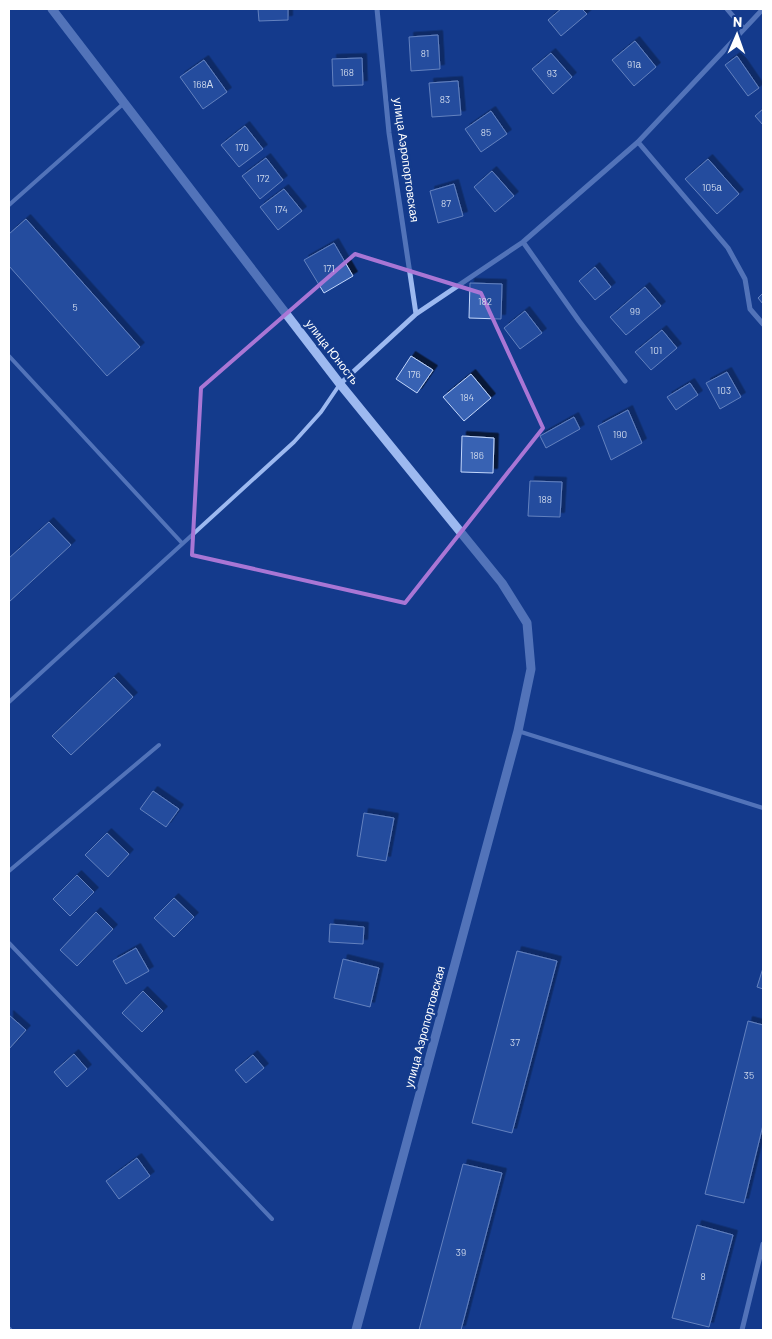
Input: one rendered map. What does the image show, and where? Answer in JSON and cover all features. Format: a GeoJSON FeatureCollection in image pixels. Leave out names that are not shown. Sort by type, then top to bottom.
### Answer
{"type":"FeatureCollection","features":[{"type":"Feature","properties":{"kind":"street","name":"улица Юность"},"geometry":{"type":"LineString","coordinates":[[52,9],[340,384],[502,583],[526,623],[531,668],[518,731]]}},
{"type":"Feature","properties":{"kind":"street","name":"улица Аэропортовская"},"geometry":{"type":"LineString","coordinates":[[376,9],[389,133],[416,314]]}},
{"type":"Feature","properties":{"kind":"street"},"geometry":{"type":"LineString","coordinates":[[727,9],[744,29]]}},
{"type":"Feature","properties":{"kind":"street"},"geometry":{"type":"LineString","coordinates":[[340,384],[416,314],[523,242],[638,142],[763,9]]}},
{"type":"Feature","properties":{"kind":"street"},"geometry":{"type":"LineString","coordinates":[[638,142],[728,248],[745,279],[750,309],[763,324]]}},
{"type":"Feature","properties":{"kind":"street"},"geometry":{"type":"LineString","coordinates":[[523,242],[579,321],[625,381]]}},
{"type":"Feature","properties":{"kind":"street","name":"улица Аэропортовская"},"geometry":{"type":"LineString","coordinates":[[356,1330],[518,731]]}},
{"type":"Feature","properties":{"kind":"street"},"geometry":{"type":"LineString","coordinates":[[742,1330],[763,1244]]}},
{"type":"Feature","properties":{"kind":"lane"},"geometry":{"type":"LineString","coordinates":[[9,205],[124,103]]}},
{"type":"Feature","properties":{"kind":"lane"},"geometry":{"type":"LineString","coordinates":[[9,356],[182,543]]}},
{"type":"Feature","properties":{"kind":"lane"},"geometry":{"type":"LineString","coordinates":[[9,702],[294,442],[322,412],[340,384]]}},
{"type":"Feature","properties":{"kind":"lane"},"geometry":{"type":"LineString","coordinates":[[518,731],[763,808]]}},
{"type":"Feature","properties":{"kind":"lane"},"geometry":{"type":"LineString","coordinates":[[9,871],[159,745]]}},
{"type":"Feature","properties":{"kind":"lane"},"geometry":{"type":"LineString","coordinates":[[9,943],[272,1220]]}},
{"type":"Feature","properties":{"kind":"highlighted area"},"geometry":{"type":"Polygon","coordinates":[[[355,254],[481,293],[543,428],[405,603],[192,555],[201,388],[355,254]]]}},
{"type":"Feature","properties":{"kind":"building"},"geometry":{"type":"Polygon","coordinates":[[[258,9],[288,9],[288,20],[259,21],[258,9]]]}},
{"type":"Feature","properties":{"kind":"building"},"geometry":{"type":"Polygon","coordinates":[[[561,9],[582,9],[587,14],[561,36],[548,20],[561,9]]]}},
{"type":"Feature","properties":{"kind":"building"},"geometry":{"type":"Polygon","coordinates":[[[438,35],[440,69],[411,71],[409,37],[438,35]]]}},
{"type":"Feature","properties":{"kind":"building"},"geometry":{"type":"Polygon","coordinates":[[[635,41],[656,67],[634,86],[612,60],[635,41]]]}},
{"type":"Feature","properties":{"kind":"building"},"geometry":{"type":"Polygon","coordinates":[[[551,53],[572,77],[553,94],[532,69],[551,53]]]}},
{"type":"Feature","properties":{"kind":"building"},"geometry":{"type":"Polygon","coordinates":[[[737,56],[759,88],[748,96],[725,65],[737,56]]]}},
{"type":"Feature","properties":{"kind":"building"},"geometry":{"type":"Polygon","coordinates":[[[362,58],[363,85],[333,86],[332,59],[362,58]]]}},
{"type":"Feature","properties":{"kind":"building"},"geometry":{"type":"Polygon","coordinates":[[[204,60],[227,92],[203,109],[180,77],[204,60]]]}},
{"type":"Feature","properties":{"kind":"building"},"geometry":{"type":"Polygon","coordinates":[[[458,81],[461,115],[432,117],[429,83],[458,81]]]}},
{"type":"Feature","properties":{"kind":"building"},"geometry":{"type":"Polygon","coordinates":[[[763,109],[763,125],[755,116],[763,109]]]}},
{"type":"Feature","properties":{"kind":"building"},"geometry":{"type":"Polygon","coordinates":[[[491,111],[507,134],[481,152],[465,129],[491,111]]]}},
{"type":"Feature","properties":{"kind":"building"},"geometry":{"type":"Polygon","coordinates":[[[245,126],[263,149],[239,167],[221,145],[245,126]]]}},
{"type":"Feature","properties":{"kind":"building"},"geometry":{"type":"Polygon","coordinates":[[[266,158],[283,180],[260,199],[242,176],[266,158]]]}},
{"type":"Feature","properties":{"kind":"building"},"geometry":{"type":"Polygon","coordinates":[[[708,159],[739,194],[717,214],[685,179],[708,159]]]}},
{"type":"Feature","properties":{"kind":"building"},"geometry":{"type":"Polygon","coordinates":[[[492,171],[514,196],[495,212],[474,187],[492,171]]]}},
{"type":"Feature","properties":{"kind":"building"},"geometry":{"type":"Polygon","coordinates":[[[454,184],[463,216],[438,223],[430,191],[454,184]]]}},
{"type":"Feature","properties":{"kind":"building"},"geometry":{"type":"Polygon","coordinates":[[[284,189],[302,211],[278,230],[260,207],[284,189]]]}},
{"type":"Feature","properties":{"kind":"building"},"geometry":{"type":"Polygon","coordinates":[[[26,219],[140,347],[107,376],[9,266],[9,234],[26,219]]]}},
{"type":"Feature","properties":{"kind":"building"},"geometry":{"type":"Polygon","coordinates":[[[334,243],[353,276],[324,293],[304,260],[334,243]]]}},
{"type":"Feature","properties":{"kind":"building"},"geometry":{"type":"Polygon","coordinates":[[[595,267],[611,287],[595,300],[579,281],[595,267]]]}},
{"type":"Feature","properties":{"kind":"building"},"geometry":{"type":"Polygon","coordinates":[[[470,283],[502,284],[501,319],[469,318],[470,283]]]}},
{"type":"Feature","properties":{"kind":"building"},"geometry":{"type":"Polygon","coordinates":[[[645,287],[661,306],[626,335],[610,317],[645,287]]]}},
{"type":"Feature","properties":{"kind":"building"},"geometry":{"type":"Polygon","coordinates":[[[763,293],[763,304],[758,298],[763,293]]]}},
{"type":"Feature","properties":{"kind":"building"},"geometry":{"type":"Polygon","coordinates":[[[525,311],[542,333],[520,349],[504,328],[525,311]]]}},
{"type":"Feature","properties":{"kind":"building"},"geometry":{"type":"Polygon","coordinates":[[[662,330],[677,348],[651,370],[635,352],[662,330]]]}},
{"type":"Feature","properties":{"kind":"building"},"geometry":{"type":"Polygon","coordinates":[[[411,356],[433,370],[417,393],[396,379],[411,356]]]}},
{"type":"Feature","properties":{"kind":"building"},"geometry":{"type":"Polygon","coordinates":[[[727,372],[741,397],[720,409],[706,383],[727,372]]]}},
{"type":"Feature","properties":{"kind":"building"},"geometry":{"type":"Polygon","coordinates":[[[471,374],[491,398],[464,421],[443,397],[471,374]]]}},
{"type":"Feature","properties":{"kind":"building"},"geometry":{"type":"Polygon","coordinates":[[[690,383],[698,395],[676,410],[667,397],[690,383]]]}},
{"type":"Feature","properties":{"kind":"building"},"geometry":{"type":"Polygon","coordinates":[[[628,410],[642,443],[611,460],[598,426],[628,410]]]}},
{"type":"Feature","properties":{"kind":"building"},"geometry":{"type":"Polygon","coordinates":[[[574,417],[580,429],[546,448],[540,436],[574,417]]]}},
{"type":"Feature","properties":{"kind":"building"},"geometry":{"type":"Polygon","coordinates":[[[462,436],[494,438],[493,473],[461,472],[462,436]]]}},
{"type":"Feature","properties":{"kind":"building"},"geometry":{"type":"Polygon","coordinates":[[[530,481],[562,482],[560,517],[528,516],[530,481]]]}},
{"type":"Feature","properties":{"kind":"building"},"geometry":{"type":"Polygon","coordinates":[[[49,522],[71,545],[9,602],[9,558],[49,522]]]}},
{"type":"Feature","properties":{"kind":"building"},"geometry":{"type":"Polygon","coordinates":[[[114,677],[133,697],[71,755],[52,736],[114,677]]]}},
{"type":"Feature","properties":{"kind":"building"},"geometry":{"type":"Polygon","coordinates":[[[153,791],[179,809],[166,827],[140,809],[153,791]]]}},
{"type":"Feature","properties":{"kind":"building"},"geometry":{"type":"Polygon","coordinates":[[[364,813],[394,818],[386,861],[357,856],[364,813]]]}},
{"type":"Feature","properties":{"kind":"building"},"geometry":{"type":"Polygon","coordinates":[[[107,833],[129,854],[108,877],[85,855],[107,833]]]}},
{"type":"Feature","properties":{"kind":"building"},"geometry":{"type":"Polygon","coordinates":[[[77,875],[94,892],[70,916],[53,899],[77,875]]]}},
{"type":"Feature","properties":{"kind":"building"},"geometry":{"type":"Polygon","coordinates":[[[174,898],[194,917],[174,937],[154,918],[174,898]]]}},
{"type":"Feature","properties":{"kind":"building"},"geometry":{"type":"Polygon","coordinates":[[[96,912],[113,929],[77,966],[60,950],[96,912]]]}},
{"type":"Feature","properties":{"kind":"building"},"geometry":{"type":"Polygon","coordinates":[[[330,924],[364,927],[363,944],[329,942],[330,924]]]}},
{"type":"Feature","properties":{"kind":"building"},"geometry":{"type":"Polygon","coordinates":[[[136,948],[149,971],[126,984],[113,961],[136,948]]]}},
{"type":"Feature","properties":{"kind":"building"},"geometry":{"type":"Polygon","coordinates":[[[517,951],[557,961],[512,1133],[472,1123],[517,951]]]}},
{"type":"Feature","properties":{"kind":"building"},"geometry":{"type":"Polygon","coordinates":[[[343,959],[379,968],[370,1007],[334,998],[343,959]]]}},
{"type":"Feature","properties":{"kind":"building"},"geometry":{"type":"Polygon","coordinates":[[[763,968],[763,989],[757,987],[763,968]]]}},
{"type":"Feature","properties":{"kind":"building"},"geometry":{"type":"Polygon","coordinates":[[[143,991],[163,1011],[142,1032],[122,1013],[143,991]]]}},
{"type":"Feature","properties":{"kind":"building"},"geometry":{"type":"Polygon","coordinates":[[[9,1015],[26,1030],[9,1049],[9,1015]]]}},
{"type":"Feature","properties":{"kind":"building"},"geometry":{"type":"Polygon","coordinates":[[[748,1021],[763,1025],[763,1125],[744,1203],[705,1194],[748,1021]]]}},
{"type":"Feature","properties":{"kind":"building"},"geometry":{"type":"Polygon","coordinates":[[[74,1054],[87,1069],[67,1087],[54,1072],[74,1054]]]}},
{"type":"Feature","properties":{"kind":"building"},"geometry":{"type":"Polygon","coordinates":[[[253,1055],[264,1068],[246,1083],[235,1070],[253,1055]]]}},
{"type":"Feature","properties":{"kind":"building"},"geometry":{"type":"Polygon","coordinates":[[[137,1158],[150,1176],[119,1199],[106,1181],[137,1158]]]}},
{"type":"Feature","properties":{"kind":"building"},"geometry":{"type":"Polygon","coordinates":[[[463,1164],[502,1173],[461,1330],[419,1330],[463,1164]]]}},
{"type":"Feature","properties":{"kind":"building"},"geometry":{"type":"Polygon","coordinates":[[[697,1225],[733,1235],[709,1327],[672,1318],[697,1225]]]}}]}
